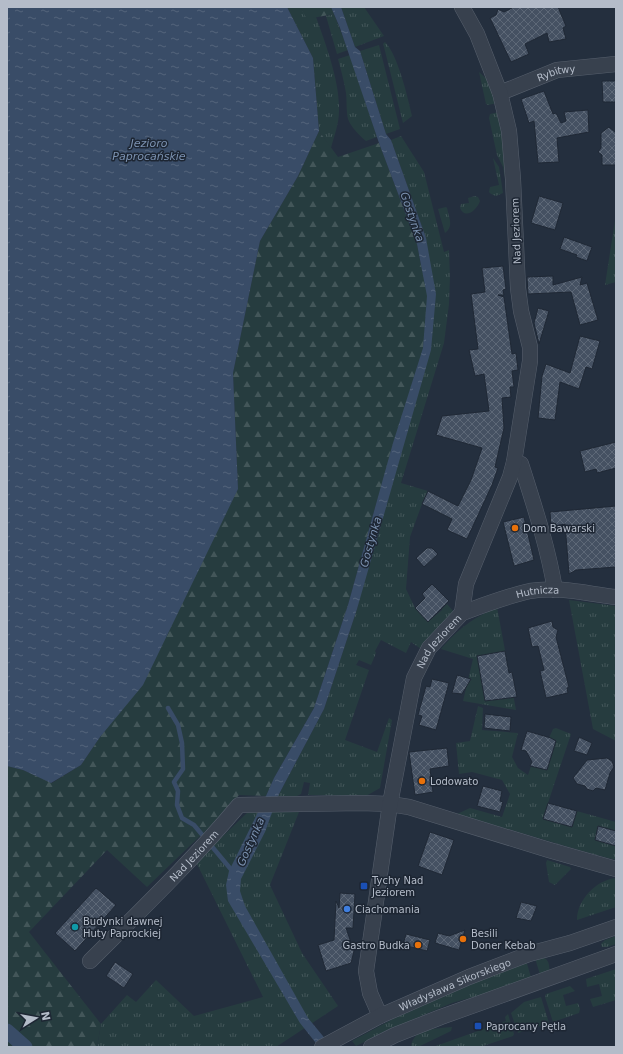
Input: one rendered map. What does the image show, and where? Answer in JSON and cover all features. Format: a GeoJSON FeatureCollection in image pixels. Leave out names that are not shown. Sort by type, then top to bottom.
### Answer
{"type":"FeatureCollection","features":[{"type":"Feature","properties":{"kind":"street","name":"Nad Jeziorem"},"geometry":{"type":"LineString","coordinates":[[380,1016],[370,994],[366,971],[390,804],[414,678],[430,648],[462,613],[466,584],[510,477],[514,462],[530,361],[530,347],[521,311],[518,288],[513,179],[509,131],[500,93],[476,34],[462,7]]}},
{"type":"Feature","properties":{"kind":"street","name":"Rybitwy"},"geometry":{"type":"LineString","coordinates":[[500,93],[558,70],[616,64]]}},
{"type":"Feature","properties":{"kind":"street"},"geometry":{"type":"LineString","coordinates":[[514,462],[521,464],[537,513],[555,590]]}},
{"type":"Feature","properties":{"kind":"street","name":"Hutnicza"},"geometry":{"type":"LineString","coordinates":[[462,613],[500,599],[531,591],[555,590],[616,597]]}},
{"type":"Feature","properties":{"kind":"street","name":"Nad Jeziorem"},"geometry":{"type":"LineString","coordinates":[[90,961],[172,879],[196,852],[214,835],[239,805],[390,804],[409,807],[616,869]]}},
{"type":"Feature","properties":{"kind":"street","name":"Władysława Sikorskiego"},"geometry":{"type":"LineString","coordinates":[[322,1047],[380,1016],[468,977],[529,954],[570,943],[616,927]]}},
{"type":"Feature","properties":{"kind":"street"},"geometry":{"type":"LineString","coordinates":[[371,1047],[398,1041],[441,1017],[616,954]]}},
{"type":"Feature","properties":{"kind":"green space"},"geometry":{"type":"Polygon","coordinates":[[[287,7],[300,7],[307,18],[316,17],[328,51],[335,76],[339,100],[338,121],[331,148],[319,131],[313,58],[287,7]]]}},
{"type":"Feature","properties":{"kind":"green space"},"geometry":{"type":"Polygon","coordinates":[[[300,7],[331,7],[334,14],[307,19],[300,7]]]}},
{"type":"Feature","properties":{"kind":"green space"},"geometry":{"type":"Polygon","coordinates":[[[341,7],[364,7],[384,36],[355,47],[341,7]]]}},
{"type":"Feature","properties":{"kind":"green space"},"geometry":{"type":"Polygon","coordinates":[[[334,14],[348,50],[337,54],[326,16],[334,14]]]}},
{"type":"Feature","properties":{"kind":"green space"},"geometry":{"type":"Polygon","coordinates":[[[385,42],[390,48],[398,66],[412,116],[403,123],[383,44],[385,42]]]}},
{"type":"Feature","properties":{"kind":"green space"},"geometry":{"type":"Polygon","coordinates":[[[379,45],[400,129],[386,134],[360,51],[379,45]]]}},
{"type":"Feature","properties":{"kind":"green space"},"geometry":{"type":"Polygon","coordinates":[[[350,55],[377,137],[366,141],[351,125],[348,119],[346,93],[338,59],[350,55]]]}},
{"type":"Feature","properties":{"kind":"green space"},"geometry":{"type":"Polygon","coordinates":[[[479,72],[488,80],[497,103],[486,104],[479,72]]]}},
{"type":"Feature","properties":{"kind":"green space"},"geometry":{"type":"Polygon","coordinates":[[[499,112],[503,132],[507,188],[503,167],[497,155],[489,118],[490,114],[499,112]]]}},
{"type":"Feature","properties":{"kind":"green space"},"geometry":{"type":"Polygon","coordinates":[[[319,131],[338,157],[379,143],[417,244],[427,296],[423,348],[393,443],[348,605],[314,708],[274,778],[266,796],[239,795],[223,814],[147,887],[107,850],[29,932],[101,1024],[97,1047],[7,1047],[7,766],[23,770],[52,783],[81,765],[100,737],[238,489],[233,373],[260,241],[298,176],[319,131]]]}},
{"type":"Feature","properties":{"kind":"green space"},"geometry":{"type":"Polygon","coordinates":[[[401,136],[424,172],[444,252],[449,250],[450,277],[449,304],[444,343],[401,483],[428,491],[410,537],[406,589],[415,608],[428,622],[447,604],[455,613],[421,649],[411,642],[406,653],[381,640],[375,651],[376,653],[371,665],[359,660],[356,665],[369,670],[345,740],[377,752],[389,718],[392,720],[380,788],[366,796],[308,795],[310,783],[304,782],[301,794],[297,796],[278,796],[324,709],[357,609],[426,238],[391,140],[401,136]]]}},
{"type":"Feature","properties":{"kind":"green space"},"geometry":{"type":"Polygon","coordinates":[[[493,158],[499,167],[503,193],[496,196],[489,192],[490,187],[499,185],[493,158]]]}},
{"type":"Feature","properties":{"kind":"green space"},"geometry":{"type":"Polygon","coordinates":[[[475,196],[478,197],[480,201],[476,208],[468,213],[462,212],[460,208],[461,204],[469,203],[468,198],[475,196]]]}},
{"type":"Feature","properties":{"kind":"green space"},"geometry":{"type":"Polygon","coordinates":[[[446,207],[450,218],[450,225],[445,233],[438,209],[446,207]]]}},
{"type":"Feature","properties":{"kind":"green space"},"geometry":{"type":"Polygon","coordinates":[[[616,214],[616,282],[605,285],[616,214]]]}},
{"type":"Feature","properties":{"kind":"green space"},"geometry":{"type":"Polygon","coordinates":[[[569,600],[616,606],[616,741],[593,729],[569,600]]]}},
{"type":"Feature","properties":{"kind":"green space"},"geometry":{"type":"Polygon","coordinates":[[[497,607],[516,710],[463,701],[473,659],[441,649],[466,625],[497,607]]]}},
{"type":"Feature","properties":{"kind":"green space"},"geometry":{"type":"Polygon","coordinates":[[[478,706],[483,708],[482,730],[518,733],[512,757],[518,768],[528,775],[531,766],[547,770],[556,740],[549,738],[553,729],[556,728],[571,734],[548,803],[616,822],[616,860],[457,814],[470,808],[502,817],[510,794],[502,780],[472,772],[459,774],[456,743],[470,741],[478,706]]]}},
{"type":"Feature","properties":{"kind":"green space"},"geometry":{"type":"Polygon","coordinates":[[[248,812],[299,812],[270,885],[302,953],[338,1006],[276,1047],[97,1047],[101,1024],[127,995],[136,1002],[156,980],[194,1016],[263,997],[196,862],[248,812]]]}},
{"type":"Feature","properties":{"kind":"green space"},"geometry":{"type":"Polygon","coordinates":[[[547,860],[570,867],[571,869],[555,885],[549,882],[546,863],[547,860]]]}},
{"type":"Feature","properties":{"kind":"green space"},"geometry":{"type":"Polygon","coordinates":[[[616,878],[616,907],[577,920],[580,905],[589,892],[601,883],[616,878]]]}},
{"type":"Feature","properties":{"kind":"green space"},"geometry":{"type":"Polygon","coordinates":[[[616,936],[616,944],[602,947],[601,944],[605,940],[616,936]]]}},
{"type":"Feature","properties":{"kind":"green space"},"geometry":{"type":"Polygon","coordinates":[[[541,956],[544,957],[548,963],[549,973],[541,978],[535,958],[541,956]]]}},
{"type":"Feature","properties":{"kind":"green space"},"geometry":{"type":"Polygon","coordinates":[[[526,960],[532,981],[452,1003],[395,1027],[356,1046],[352,1041],[391,1020],[526,960]]]}},
{"type":"Feature","properties":{"kind":"green space"},"geometry":{"type":"Polygon","coordinates":[[[616,969],[616,1000],[593,1007],[590,999],[602,996],[599,984],[587,987],[586,979],[616,969]]]}},
{"type":"Feature","properties":{"kind":"green space"},"geometry":{"type":"Polygon","coordinates":[[[570,986],[575,991],[563,995],[566,1006],[578,1003],[580,1009],[579,1013],[553,1022],[545,997],[546,994],[570,986]]]}},
{"type":"Feature","properties":{"kind":"green space"},"geometry":{"type":"Polygon","coordinates":[[[541,997],[549,1023],[518,1033],[511,1013],[524,1002],[541,997]]]}},
{"type":"Feature","properties":{"kind":"green space"},"geometry":{"type":"Polygon","coordinates":[[[508,1014],[514,1034],[513,1036],[480,1047],[433,1047],[506,1021],[505,1017],[508,1014]]]}},
{"type":"Feature","properties":{"kind":"green space"},"geometry":{"type":"Polygon","coordinates":[[[452,1027],[451,1031],[418,1047],[411,1047],[413,1040],[421,1032],[452,1027]]]}},
{"type":"Feature","properties":{"kind":"water","name":"Jezioro Paprocańskie"},"geometry":{"type":"Polygon","coordinates":[[[7,7],[287,7],[313,58],[319,131],[298,176],[260,241],[233,373],[238,489],[143,685],[100,737],[81,765],[51,783],[23,770],[7,766],[7,7]]]}},
{"type":"Feature","properties":{"kind":"water","name":"Gostynka"},"geometry":{"type":"Polygon","coordinates":[[[331,7],[341,7],[355,47],[360,51],[386,134],[391,140],[426,238],[436,294],[431,350],[357,609],[324,709],[278,796],[265,832],[241,879],[240,891],[245,906],[308,1018],[332,1047],[319,1047],[300,1023],[228,901],[226,885],[229,871],[274,778],[314,708],[348,605],[393,443],[423,348],[427,296],[417,244],[379,143],[340,28],[331,7]]]}},
{"type":"Feature","properties":{"kind":"building"},"geometry":{"type":"Polygon","coordinates":[[[514,7],[558,7],[566,26],[563,28],[566,39],[549,42],[547,33],[525,44],[529,54],[511,62],[490,18],[496,15],[498,9],[504,12],[514,7]]]}},
{"type":"Feature","properties":{"kind":"building"},"geometry":{"type":"Polygon","coordinates":[[[602,81],[616,81],[616,102],[603,102],[602,81]]]}},
{"type":"Feature","properties":{"kind":"building"},"geometry":{"type":"Polygon","coordinates":[[[544,91],[553,114],[556,113],[561,123],[566,121],[564,112],[588,110],[589,132],[557,138],[559,162],[538,163],[534,121],[529,123],[521,99],[544,91]]]}},
{"type":"Feature","properties":{"kind":"building"},"geometry":{"type":"Polygon","coordinates":[[[609,127],[616,133],[616,165],[602,165],[602,155],[598,152],[601,148],[601,133],[609,127]]]}},
{"type":"Feature","properties":{"kind":"building"},"geometry":{"type":"Polygon","coordinates":[[[539,196],[563,203],[555,230],[531,223],[539,196]]]}},
{"type":"Feature","properties":{"kind":"building"},"geometry":{"type":"Polygon","coordinates":[[[564,237],[592,247],[587,261],[576,257],[577,255],[560,249],[564,237]]]}},
{"type":"Feature","properties":{"kind":"building"},"geometry":{"type":"Polygon","coordinates":[[[503,266],[506,289],[503,290],[504,295],[498,295],[504,297],[512,354],[516,353],[518,370],[512,371],[514,387],[510,387],[511,397],[502,398],[504,428],[495,467],[498,468],[492,485],[467,539],[447,530],[452,519],[422,504],[428,491],[458,506],[471,480],[482,448],[436,435],[442,416],[489,411],[484,374],[475,376],[469,350],[478,349],[471,294],[485,292],[482,268],[503,266]]]}},
{"type":"Feature","properties":{"kind":"building"},"geometry":{"type":"Polygon","coordinates":[[[553,276],[553,285],[582,277],[580,285],[587,283],[598,320],[580,325],[571,292],[528,294],[527,277],[553,276]]]}},
{"type":"Feature","properties":{"kind":"building"},"geometry":{"type":"Polygon","coordinates":[[[538,308],[549,311],[539,344],[534,323],[538,308]]]}},
{"type":"Feature","properties":{"kind":"building"},"geometry":{"type":"Polygon","coordinates":[[[580,336],[600,341],[592,369],[586,367],[579,389],[560,382],[555,420],[538,418],[542,376],[546,364],[570,373],[580,336]]]}},
{"type":"Feature","properties":{"kind":"building"},"geometry":{"type":"Polygon","coordinates":[[[616,442],[616,468],[597,473],[596,469],[585,472],[580,451],[616,442]]]}},
{"type":"Feature","properties":{"kind":"building"},"geometry":{"type":"Polygon","coordinates":[[[616,506],[616,567],[576,570],[569,574],[565,524],[551,527],[550,512],[616,506]]]}},
{"type":"Feature","properties":{"kind":"building"},"geometry":{"type":"Polygon","coordinates":[[[524,517],[534,560],[514,566],[503,522],[524,517]]]}},
{"type":"Feature","properties":{"kind":"building"},"geometry":{"type":"Polygon","coordinates":[[[427,548],[432,548],[438,554],[424,567],[416,558],[427,548]]]}},
{"type":"Feature","properties":{"kind":"building"},"geometry":{"type":"Polygon","coordinates":[[[432,584],[449,601],[428,622],[415,608],[425,598],[422,594],[432,584]]]}},
{"type":"Feature","properties":{"kind":"building"},"geometry":{"type":"Polygon","coordinates":[[[552,621],[553,627],[558,630],[556,637],[569,687],[567,688],[568,693],[546,698],[540,671],[544,670],[538,646],[532,647],[528,628],[552,621]]]}},
{"type":"Feature","properties":{"kind":"building"},"geometry":{"type":"Polygon","coordinates":[[[505,651],[509,673],[512,672],[517,697],[485,701],[477,656],[505,651]]]}},
{"type":"Feature","properties":{"kind":"building"},"geometry":{"type":"Polygon","coordinates":[[[457,675],[471,679],[462,694],[452,693],[457,675]]]}},
{"type":"Feature","properties":{"kind":"building"},"geometry":{"type":"Polygon","coordinates":[[[432,679],[449,683],[436,730],[419,725],[422,716],[418,715],[426,686],[430,687],[432,679]]]}},
{"type":"Feature","properties":{"kind":"building"},"geometry":{"type":"Polygon","coordinates":[[[485,714],[511,717],[510,731],[484,728],[485,714]]]}},
{"type":"Feature","properties":{"kind":"building"},"geometry":{"type":"Polygon","coordinates":[[[527,731],[551,738],[556,741],[547,770],[530,766],[532,762],[526,751],[521,750],[527,731]]]}},
{"type":"Feature","properties":{"kind":"building"},"geometry":{"type":"Polygon","coordinates":[[[579,737],[592,743],[587,755],[574,751],[579,737]]]}},
{"type":"Feature","properties":{"kind":"building","name":"Lodowato"},"geometry":{"type":"Polygon","coordinates":[[[447,748],[449,766],[430,769],[433,792],[415,795],[409,752],[447,748]]]}},
{"type":"Feature","properties":{"kind":"building"},"geometry":{"type":"Polygon","coordinates":[[[607,758],[612,761],[614,767],[610,773],[605,790],[596,788],[593,791],[587,789],[585,786],[577,784],[573,778],[587,760],[607,758]]]}},
{"type":"Feature","properties":{"kind":"building"},"geometry":{"type":"Polygon","coordinates":[[[483,786],[502,791],[500,801],[503,802],[500,812],[477,806],[483,786]]]}},
{"type":"Feature","properties":{"kind":"building"},"geometry":{"type":"Polygon","coordinates":[[[548,803],[577,811],[572,827],[543,819],[548,803]]]}},
{"type":"Feature","properties":{"kind":"building"},"geometry":{"type":"Polygon","coordinates":[[[598,826],[616,831],[616,846],[595,840],[598,826]]]}},
{"type":"Feature","properties":{"kind":"building"},"geometry":{"type":"Polygon","coordinates":[[[430,832],[454,840],[442,875],[418,866],[430,832]]]}},
{"type":"Feature","properties":{"kind":"building"},"geometry":{"type":"Polygon","coordinates":[[[96,888],[116,905],[75,951],[55,933],[96,888]]]}},
{"type":"Feature","properties":{"kind":"building"},"geometry":{"type":"Polygon","coordinates":[[[340,893],[355,894],[353,928],[346,928],[354,951],[351,963],[326,971],[318,945],[334,940],[336,901],[339,908],[340,893]]]}},
{"type":"Feature","properties":{"kind":"building"},"geometry":{"type":"Polygon","coordinates":[[[521,902],[537,906],[531,921],[516,918],[521,902]]]}},
{"type":"Feature","properties":{"kind":"building"},"geometry":{"type":"Polygon","coordinates":[[[465,930],[459,950],[435,943],[438,933],[449,936],[465,930]]]}},
{"type":"Feature","properties":{"kind":"building"},"geometry":{"type":"Polygon","coordinates":[[[406,934],[430,940],[427,951],[403,945],[406,934]]]}},
{"type":"Feature","properties":{"kind":"building"},"geometry":{"type":"Polygon","coordinates":[[[115,962],[133,974],[124,988],[106,976],[115,962]]]}},
{"type":"Feature","properties":{"kind":"waterway"},"geometry":{"type":"LineString","coordinates":[[168,708],[178,725],[182,743],[183,769],[174,782],[178,791],[177,805],[182,818],[194,825],[234,873]]}},
{"type":"Feature","properties":{"kind":"waterway"},"geometry":{"type":"LineString","coordinates":[[7,1031],[25,1047]]}},
{"type":"Feature","properties":{"kind":"place","name":"Dom Bawarski"},"geometry":{"type":"Point","coordinates":[515,528]}},
{"type":"Feature","properties":{"kind":"place","name":"Lodowato"},"geometry":{"type":"Point","coordinates":[422,781]}},
{"type":"Feature","properties":{"kind":"place","name":"Tychy Nad Jeziorem"},"geometry":{"type":"Point","coordinates":[364,886]}},
{"type":"Feature","properties":{"kind":"place","name":"Ciachomania"},"geometry":{"type":"Point","coordinates":[347,909]}},
{"type":"Feature","properties":{"kind":"place","name":"Budynki dawnej Huty Paprockiej"},"geometry":{"type":"Point","coordinates":[75,927]}},
{"type":"Feature","properties":{"kind":"place","name":"Besili Doner Kebab"},"geometry":{"type":"Point","coordinates":[463,939]}},
{"type":"Feature","properties":{"kind":"place","name":"Gastro Budka"},"geometry":{"type":"Point","coordinates":[418,945]}},
{"type":"Feature","properties":{"kind":"place","name":"Paprocany Pętla"},"geometry":{"type":"Point","coordinates":[478,1026]}}]}
